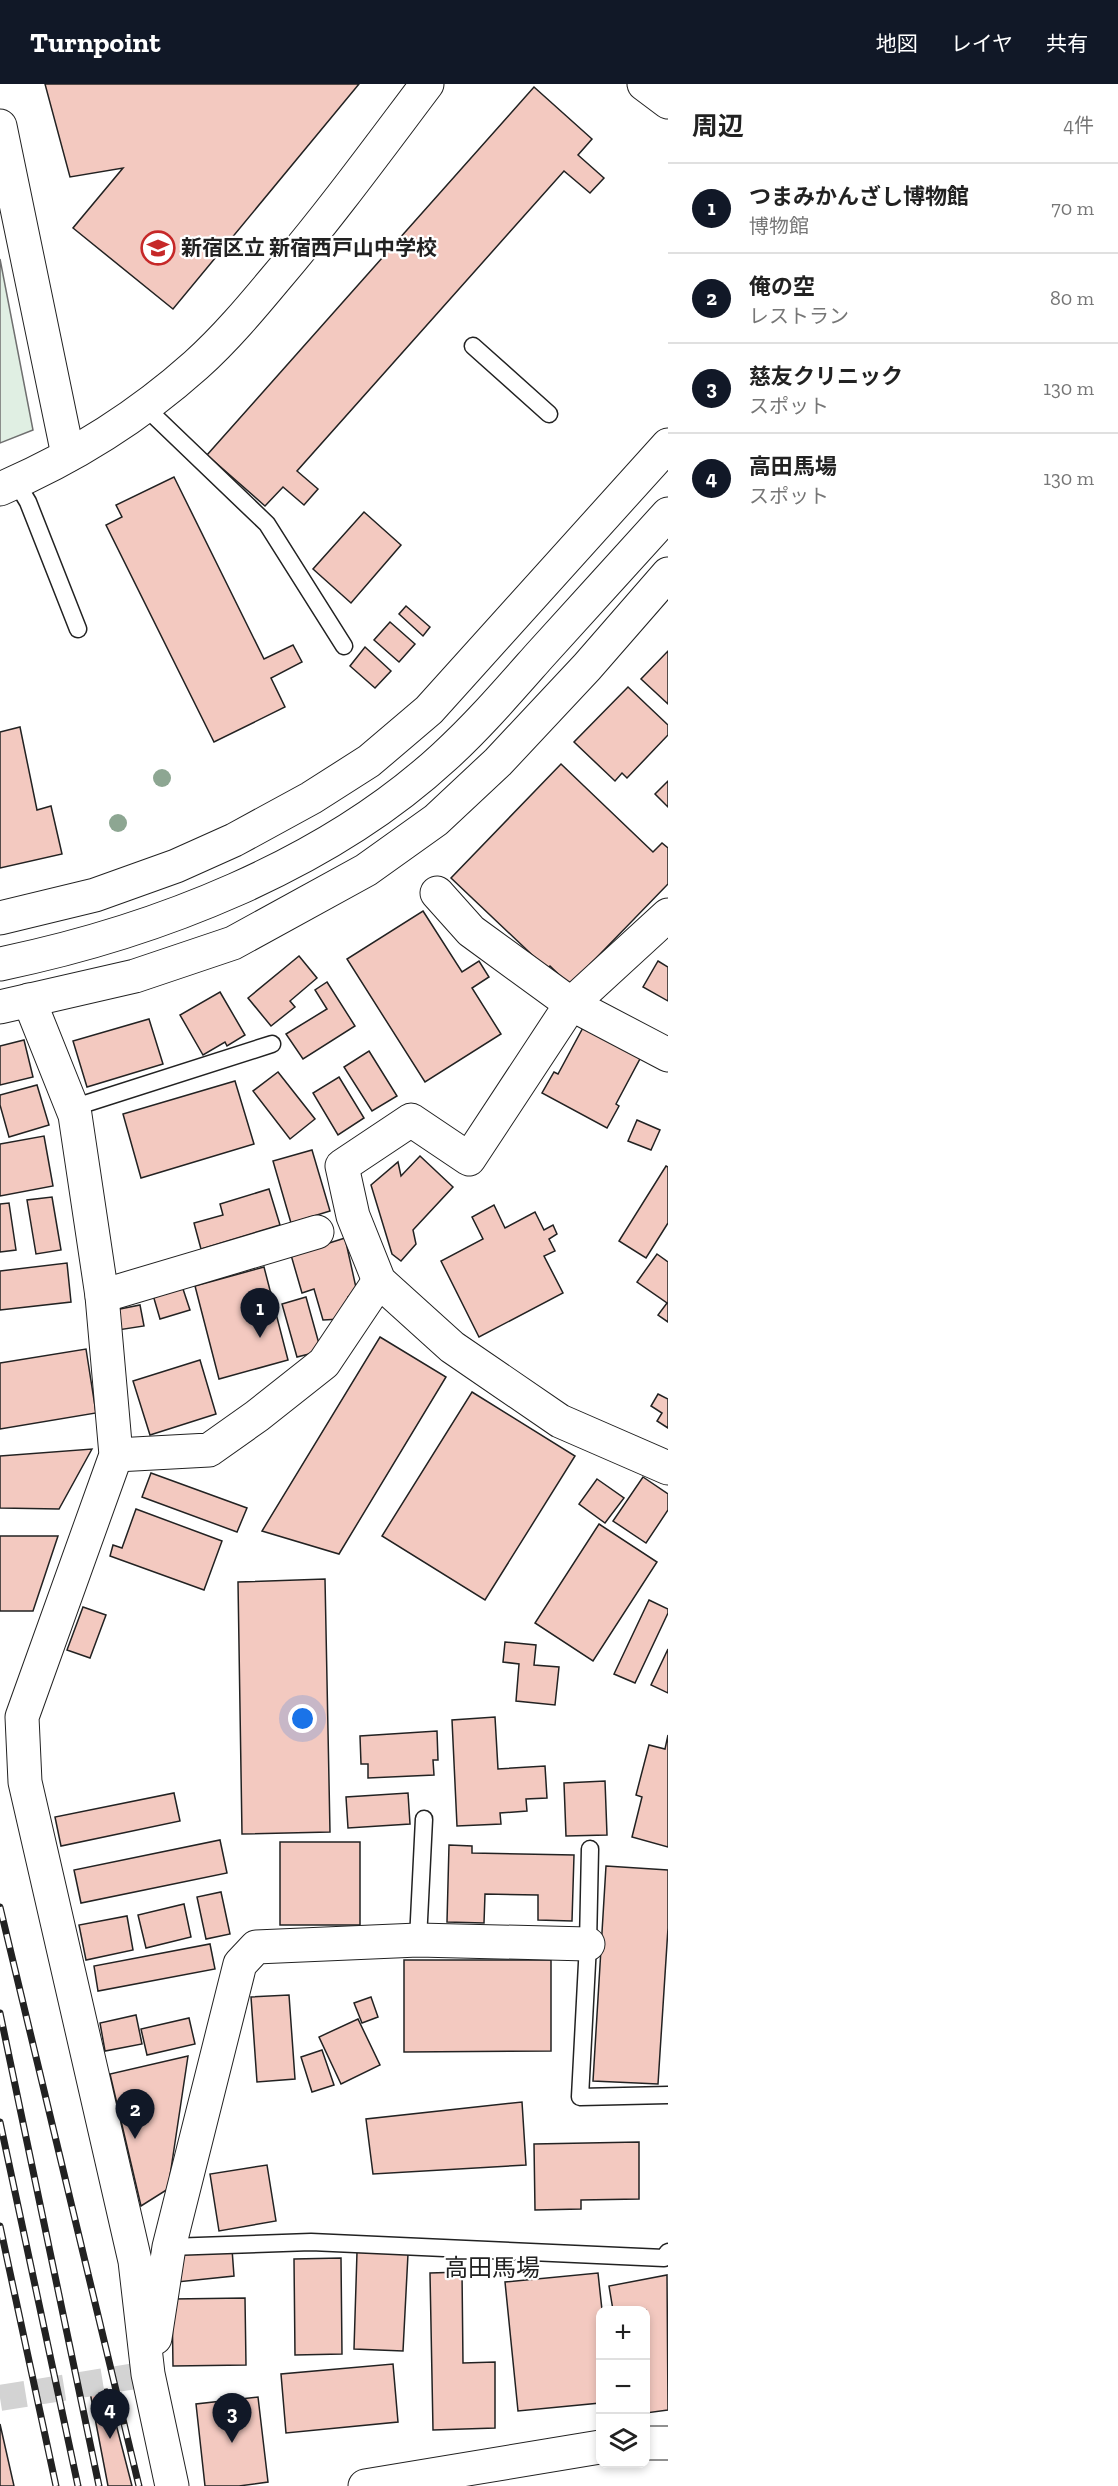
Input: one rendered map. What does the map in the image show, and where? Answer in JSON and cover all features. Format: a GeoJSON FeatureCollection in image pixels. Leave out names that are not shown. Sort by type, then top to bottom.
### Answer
{"type":"FeatureCollection","features":[{"type":"Feature","properties":{"kind":"street"},"geometry":{"type":"LineString","coordinates":[[8,485],[68,455],[144,406],[196,365],[248,311],[306,243],[428,84]]}},
{"type":"Feature","properties":{"kind":"street"},"geometry":{"type":"LineString","coordinates":[[644,84],[668,102]]}},
{"type":"Feature","properties":{"kind":"street"},"geometry":{"type":"LineString","coordinates":[[0,126],[68,455]]}},
{"type":"Feature","properties":{"kind":"street"},"geometry":{"type":"LineString","coordinates":[[0,918],[95,895],[176,866],[234,840],[311,798],[369,761],[429,710],[668,445]]}},
{"type":"Feature","properties":{"kind":"street"},"geometry":{"type":"LineString","coordinates":[[0,964],[107,937],[191,909],[271,872],[353,827],[443,758],[487,714],[668,514]]}},
{"type":"Feature","properties":{"kind":"street"},"geometry":{"type":"LineString","coordinates":[[172,2486],[146,2358],[135,2261],[25,1782],[22,1717],[116,1455],[102,1296],[72,1108],[14,1004],[135,976],[233,944],[366,870],[436,820],[498,762],[587,667],[668,574]]}},
{"type":"Feature","properties":{"kind":"street"},"geometry":{"type":"LineString","coordinates":[[437,893],[471,931],[571,1004],[668,1055]]}},
{"type":"Feature","properties":{"kind":"street"},"geometry":{"type":"LineString","coordinates":[[668,915],[571,1004],[469,1159],[411,1120],[342,1166],[353,1216],[379,1281],[453,1347],[560,1421],[668,1468]]}},
{"type":"Feature","properties":{"kind":"street"},"geometry":{"type":"LineString","coordinates":[[102,1296],[317,1232]]}},
{"type":"Feature","properties":{"kind":"street"},"geometry":{"type":"LineString","coordinates":[[116,1455],[209,1450],[257,1416],[324,1363],[379,1281]]}},
{"type":"Feature","properties":{"kind":"street"},"geometry":{"type":"LineString","coordinates":[[146,2358],[154,2346],[169,2247],[240,1964],[256,1947],[418,1940],[588,1944]]}},
{"type":"Feature","properties":{"kind":"street"},"geometry":{"type":"LineString","coordinates":[[650,2443],[668,2443]]}},
{"type":"Feature","properties":{"kind":"street"},"geometry":{"type":"LineString","coordinates":[[365,2486],[596,2448]]}},
{"type":"Feature","properties":{"kind":"lane"},"geometry":{"type":"LineString","coordinates":[[473,346],[549,414]]}},
{"type":"Feature","properties":{"kind":"lane"},"geometry":{"type":"LineString","coordinates":[[144,406],[267,524],[344,646]]}},
{"type":"Feature","properties":{"kind":"lane"},"geometry":{"type":"LineString","coordinates":[[8,485],[28,502],[78,629]]}},
{"type":"Feature","properties":{"kind":"lane"},"geometry":{"type":"LineString","coordinates":[[72,1108],[272,1044]]}},
{"type":"Feature","properties":{"kind":"lane"},"geometry":{"type":"LineString","coordinates":[[418,1940],[424,1818]]}},
{"type":"Feature","properties":{"kind":"lane"},"geometry":{"type":"LineString","coordinates":[[590,1849],[588,1944],[580,2097],[668,2096]]}},
{"type":"Feature","properties":{"kind":"lane"},"geometry":{"type":"LineString","coordinates":[[169,2247],[311,2242],[664,2258],[668,2252]]}},
{"type":"Feature","properties":{"kind":"green space"},"geometry":{"type":"Polygon","coordinates":[[[0,259],[33,430],[0,443],[0,259]]]}},
{"type":"Feature","properties":{"kind":"building","name":"新宿区立 新宿西戸山中学校"},"geometry":{"type":"Polygon","coordinates":[[[45,84],[359,84],[173,309],[73,228],[123,168],[70,177],[45,84]]]}},
{"type":"Feature","properties":{"kind":"building"},"geometry":{"type":"Polygon","coordinates":[[[534,87],[592,139],[578,155],[604,178],[590,193],[564,171],[297,471],[318,489],[304,505],[283,487],[265,506],[207,455],[534,87]]]}},
{"type":"Feature","properties":{"kind":"building"},"geometry":{"type":"Polygon","coordinates":[[[174,477],[264,659],[293,645],[302,662],[271,678],[285,707],[214,742],[106,525],[122,517],[116,505],[174,477]]]}},
{"type":"Feature","properties":{"kind":"building"},"geometry":{"type":"Polygon","coordinates":[[[364,512],[401,545],[351,603],[313,569],[364,512]]]}},
{"type":"Feature","properties":{"kind":"building"},"geometry":{"type":"Polygon","coordinates":[[[406,606],[430,627],[423,636],[399,614],[406,606]]]}},
{"type":"Feature","properties":{"kind":"building"},"geometry":{"type":"Polygon","coordinates":[[[390,622],[415,644],[399,662],[374,640],[390,622]]]}},
{"type":"Feature","properties":{"kind":"building"},"geometry":{"type":"Polygon","coordinates":[[[365,647],[391,671],[375,688],[350,666],[365,647]]]}},
{"type":"Feature","properties":{"kind":"building"},"geometry":{"type":"Polygon","coordinates":[[[668,651],[668,704],[641,679],[668,651]]]}},
{"type":"Feature","properties":{"kind":"building"},"geometry":{"type":"Polygon","coordinates":[[[628,687],[668,725],[668,735],[627,778],[622,773],[615,781],[574,742],[628,687]]]}},
{"type":"Feature","properties":{"kind":"building"},"geometry":{"type":"Polygon","coordinates":[[[20,727],[37,810],[51,806],[62,854],[0,868],[0,732],[20,727]]]}},
{"type":"Feature","properties":{"kind":"building"},"geometry":{"type":"Polygon","coordinates":[[[561,764],[653,852],[662,843],[668,848],[668,884],[570,985],[550,966],[547,969],[451,878],[561,764]]]}},
{"type":"Feature","properties":{"kind":"building"},"geometry":{"type":"Polygon","coordinates":[[[668,781],[668,807],[655,794],[668,781]]]}},
{"type":"Feature","properties":{"kind":"building"},"geometry":{"type":"Polygon","coordinates":[[[423,911],[462,972],[479,961],[489,977],[472,988],[501,1034],[425,1082],[347,959],[423,911]]]}},
{"type":"Feature","properties":{"kind":"building"},"geometry":{"type":"Polygon","coordinates":[[[299,956],[317,978],[290,1001],[295,1007],[271,1026],[248,998],[299,956]]]}},
{"type":"Feature","properties":{"kind":"building"},"geometry":{"type":"Polygon","coordinates":[[[658,961],[668,967],[668,1001],[643,987],[658,961]]]}},
{"type":"Feature","properties":{"kind":"building"},"geometry":{"type":"Polygon","coordinates":[[[327,982],[355,1026],[303,1059],[286,1034],[327,1009],[315,990],[327,982]]]}},
{"type":"Feature","properties":{"kind":"building"},"geometry":{"type":"Polygon","coordinates":[[[220,992],[245,1035],[227,1046],[225,1042],[203,1055],[180,1015],[220,992]]]}},
{"type":"Feature","properties":{"kind":"building"},"geometry":{"type":"Polygon","coordinates":[[[149,1019],[163,1064],[87,1087],[73,1041],[149,1019]]]}},
{"type":"Feature","properties":{"kind":"building"},"geometry":{"type":"Polygon","coordinates":[[[585,1024],[642,1055],[616,1104],[619,1106],[607,1128],[542,1093],[554,1072],[558,1074],[585,1024]]]}},
{"type":"Feature","properties":{"kind":"building"},"geometry":{"type":"Polygon","coordinates":[[[24,1040],[33,1077],[0,1085],[0,1046],[24,1040]]]}},
{"type":"Feature","properties":{"kind":"building"},"geometry":{"type":"Polygon","coordinates":[[[369,1051],[397,1096],[372,1111],[344,1067],[369,1051]]]}},
{"type":"Feature","properties":{"kind":"building"},"geometry":{"type":"Polygon","coordinates":[[[278,1072],[315,1119],[290,1139],[253,1091],[278,1072]]]}},
{"type":"Feature","properties":{"kind":"building"},"geometry":{"type":"Polygon","coordinates":[[[339,1077],[364,1118],[338,1135],[313,1093],[339,1077]]]}},
{"type":"Feature","properties":{"kind":"building"},"geometry":{"type":"Polygon","coordinates":[[[235,1081],[254,1144],[141,1178],[123,1114],[235,1081]]]}},
{"type":"Feature","properties":{"kind":"building"},"geometry":{"type":"Polygon","coordinates":[[[37,1085],[49,1125],[9,1137],[0,1105],[0,1095],[37,1085]]]}},
{"type":"Feature","properties":{"kind":"building"},"geometry":{"type":"Polygon","coordinates":[[[637,1120],[660,1130],[651,1150],[628,1141],[637,1120]]]}},
{"type":"Feature","properties":{"kind":"building"},"geometry":{"type":"Polygon","coordinates":[[[44,1136],[53,1186],[0,1196],[0,1144],[44,1136]]]}},
{"type":"Feature","properties":{"kind":"building"},"geometry":{"type":"Polygon","coordinates":[[[312,1150],[330,1211],[291,1223],[273,1161],[312,1150]]]}},
{"type":"Feature","properties":{"kind":"building"},"geometry":{"type":"Polygon","coordinates":[[[420,1156],[453,1187],[413,1230],[416,1244],[401,1261],[392,1254],[371,1185],[398,1162],[401,1176],[420,1156]]]}},
{"type":"Feature","properties":{"kind":"building"},"geometry":{"type":"Polygon","coordinates":[[[666,1166],[668,1167],[668,1223],[646,1258],[619,1241],[666,1166]]]}},
{"type":"Feature","properties":{"kind":"building"},"geometry":{"type":"Polygon","coordinates":[[[269,1189],[280,1225],[201,1249],[194,1223],[223,1215],[220,1204],[269,1189]]]}},
{"type":"Feature","properties":{"kind":"building"},"geometry":{"type":"Polygon","coordinates":[[[52,1197],[61,1250],[36,1254],[27,1200],[52,1197]]]}},
{"type":"Feature","properties":{"kind":"building"},"geometry":{"type":"Polygon","coordinates":[[[9,1203],[16,1250],[0,1252],[0,1204],[9,1203]]]}},
{"type":"Feature","properties":{"kind":"building"},"geometry":{"type":"Polygon","coordinates":[[[494,1205],[505,1228],[535,1212],[544,1230],[553,1225],[557,1234],[549,1239],[555,1251],[544,1256],[563,1293],[479,1337],[441,1261],[483,1239],[472,1217],[494,1205]]]}},
{"type":"Feature","properties":{"kind":"building"},"geometry":{"type":"Polygon","coordinates":[[[345,1238],[357,1292],[348,1297],[349,1309],[341,1319],[323,1320],[314,1289],[302,1293],[291,1255],[345,1238]]]}},
{"type":"Feature","properties":{"kind":"building"},"geometry":{"type":"Polygon","coordinates":[[[657,1254],[668,1262],[668,1322],[658,1315],[667,1303],[637,1282],[657,1254]]]}},
{"type":"Feature","properties":{"kind":"building"},"geometry":{"type":"Polygon","coordinates":[[[67,1263],[71,1302],[0,1310],[0,1271],[67,1263]]]}},
{"type":"Feature","properties":{"kind":"building"},"geometry":{"type":"Polygon","coordinates":[[[264,1267],[288,1360],[219,1379],[195,1286],[264,1267]]]}},
{"type":"Feature","properties":{"kind":"building"},"geometry":{"type":"Polygon","coordinates":[[[182,1286],[190,1310],[160,1319],[153,1295],[182,1286]]]}},
{"type":"Feature","properties":{"kind":"building"},"geometry":{"type":"Polygon","coordinates":[[[306,1297],[321,1351],[297,1357],[282,1304],[306,1297]]]}},
{"type":"Feature","properties":{"kind":"building"},"geometry":{"type":"Polygon","coordinates":[[[140,1305],[144,1326],[118,1330],[115,1310],[140,1305]]]}},
{"type":"Feature","properties":{"kind":"building"},"geometry":{"type":"Polygon","coordinates":[[[380,1337],[446,1377],[339,1554],[262,1531],[380,1337]]]}},
{"type":"Feature","properties":{"kind":"building"},"geometry":{"type":"Polygon","coordinates":[[[86,1349],[96,1413],[0,1429],[0,1363],[86,1349]]]}},
{"type":"Feature","properties":{"kind":"building"},"geometry":{"type":"Polygon","coordinates":[[[200,1360],[216,1414],[150,1435],[133,1381],[200,1360]]]}},
{"type":"Feature","properties":{"kind":"building"},"geometry":{"type":"Polygon","coordinates":[[[472,1392],[575,1456],[485,1600],[382,1536],[472,1392]]]}},
{"type":"Feature","properties":{"kind":"building"},"geometry":{"type":"Polygon","coordinates":[[[658,1394],[668,1399],[668,1428],[657,1421],[662,1413],[651,1406],[658,1394]]]}},
{"type":"Feature","properties":{"kind":"building"},"geometry":{"type":"Polygon","coordinates":[[[92,1449],[59,1509],[0,1508],[0,1456],[92,1449]]]}},
{"type":"Feature","properties":{"kind":"building"},"geometry":{"type":"Polygon","coordinates":[[[151,1473],[247,1508],[237,1532],[142,1497],[151,1473]]]}},
{"type":"Feature","properties":{"kind":"building"},"geometry":{"type":"Polygon","coordinates":[[[643,1477],[668,1494],[668,1510],[646,1543],[613,1521],[643,1477]]]}},
{"type":"Feature","properties":{"kind":"building"},"geometry":{"type":"Polygon","coordinates":[[[597,1479],[624,1498],[605,1523],[579,1504],[597,1479]]]}},
{"type":"Feature","properties":{"kind":"building"},"geometry":{"type":"Polygon","coordinates":[[[136,1509],[222,1541],[204,1590],[110,1556],[113,1545],[122,1548],[136,1509]]]}},
{"type":"Feature","properties":{"kind":"building"},"geometry":{"type":"Polygon","coordinates":[[[599,1524],[657,1562],[593,1661],[535,1623],[599,1524]]]}},
{"type":"Feature","properties":{"kind":"building"},"geometry":{"type":"Polygon","coordinates":[[[0,1536],[58,1536],[33,1611],[0,1611],[0,1536]]]}},
{"type":"Feature","properties":{"kind":"building"},"geometry":{"type":"Polygon","coordinates":[[[325,1579],[330,1832],[242,1834],[238,1582],[325,1579]]]}},
{"type":"Feature","properties":{"kind":"building"},"geometry":{"type":"Polygon","coordinates":[[[649,1600],[668,1609],[668,1613],[635,1683],[614,1674],[649,1600]]]}},
{"type":"Feature","properties":{"kind":"building"},"geometry":{"type":"Polygon","coordinates":[[[83,1607],[106,1615],[90,1658],[67,1650],[83,1607]]]}},
{"type":"Feature","properties":{"kind":"building"},"geometry":{"type":"Polygon","coordinates":[[[505,1642],[536,1645],[534,1665],[559,1667],[555,1705],[516,1701],[519,1664],[503,1662],[505,1642]]]}},
{"type":"Feature","properties":{"kind":"building"},"geometry":{"type":"Polygon","coordinates":[[[668,1649],[668,1693],[651,1685],[668,1649]]]}},
{"type":"Feature","properties":{"kind":"building"},"geometry":{"type":"Polygon","coordinates":[[[495,1717],[498,1769],[545,1766],[547,1798],[526,1799],[527,1811],[500,1813],[501,1824],[457,1826],[452,1720],[495,1717]]]}},
{"type":"Feature","properties":{"kind":"building"},"geometry":{"type":"Polygon","coordinates":[[[437,1731],[438,1760],[433,1760],[434,1775],[368,1778],[368,1764],[361,1764],[360,1736],[437,1731]]]}},
{"type":"Feature","properties":{"kind":"building"},"geometry":{"type":"Polygon","coordinates":[[[668,1735],[668,1847],[632,1837],[642,1797],[636,1795],[649,1745],[665,1749],[668,1735]]]}},
{"type":"Feature","properties":{"kind":"building"},"geometry":{"type":"Polygon","coordinates":[[[605,1781],[607,1835],[566,1836],[564,1783],[605,1781]]]}},
{"type":"Feature","properties":{"kind":"building"},"geometry":{"type":"Polygon","coordinates":[[[174,1793],[180,1821],[61,1846],[55,1817],[174,1793]]]}},
{"type":"Feature","properties":{"kind":"building"},"geometry":{"type":"Polygon","coordinates":[[[408,1793],[410,1824],[348,1828],[346,1797],[408,1793]]]}},
{"type":"Feature","properties":{"kind":"building"},"geometry":{"type":"Polygon","coordinates":[[[220,1840],[227,1873],[81,1903],[74,1870],[220,1840]]]}},
{"type":"Feature","properties":{"kind":"building"},"geometry":{"type":"Polygon","coordinates":[[[280,1842],[360,1842],[360,1925],[280,1925],[280,1842]]]}},
{"type":"Feature","properties":{"kind":"building"},"geometry":{"type":"Polygon","coordinates":[[[449,1845],[472,1846],[472,1853],[574,1855],[572,1921],[538,1920],[538,1895],[485,1894],[484,1923],[447,1922],[449,1845]]]}},
{"type":"Feature","properties":{"kind":"building"},"geometry":{"type":"Polygon","coordinates":[[[606,1866],[668,1870],[668,1928],[658,2084],[593,2081],[606,1866]]]}},
{"type":"Feature","properties":{"kind":"building"},"geometry":{"type":"Polygon","coordinates":[[[221,1892],[230,1934],[206,1939],[197,1897],[221,1892]]]}},
{"type":"Feature","properties":{"kind":"building"},"geometry":{"type":"Polygon","coordinates":[[[184,1904],[191,1937],[146,1948],[138,1915],[184,1904]]]}},
{"type":"Feature","properties":{"kind":"building"},"geometry":{"type":"Polygon","coordinates":[[[127,1916],[133,1950],[86,1960],[79,1925],[127,1916]]]}},
{"type":"Feature","properties":{"kind":"building"},"geometry":{"type":"Polygon","coordinates":[[[210,1944],[215,1969],[98,1991],[94,1966],[210,1944]]]}},
{"type":"Feature","properties":{"kind":"building"},"geometry":{"type":"Polygon","coordinates":[[[404,1960],[551,1960],[551,2051],[404,2052],[404,1960]]]}},
{"type":"Feature","properties":{"kind":"building"},"geometry":{"type":"Polygon","coordinates":[[[289,1995],[295,2079],[257,2082],[251,1997],[289,1995]]]}},
{"type":"Feature","properties":{"kind":"building"},"geometry":{"type":"Polygon","coordinates":[[[371,1997],[378,2017],[362,2023],[354,2003],[371,1997]]]}},
{"type":"Feature","properties":{"kind":"building"},"geometry":{"type":"Polygon","coordinates":[[[136,2015],[142,2044],[105,2051],[100,2023],[136,2015]]]}},
{"type":"Feature","properties":{"kind":"building"},"geometry":{"type":"Polygon","coordinates":[[[189,2018],[195,2044],[147,2055],[141,2029],[189,2018]]]}},
{"type":"Feature","properties":{"kind":"building"},"geometry":{"type":"Polygon","coordinates":[[[358,2019],[380,2065],[341,2084],[319,2037],[358,2019]]]}},
{"type":"Feature","properties":{"kind":"building"},"geometry":{"type":"Polygon","coordinates":[[[322,2050],[334,2085],[312,2092],[301,2057],[322,2050]]]}},
{"type":"Feature","properties":{"kind":"building"},"geometry":{"type":"Polygon","coordinates":[[[188,2056],[168,2189],[141,2206],[110,2074],[188,2056]]]}},
{"type":"Feature","properties":{"kind":"building"},"geometry":{"type":"Polygon","coordinates":[[[522,2102],[526,2165],[373,2174],[366,2119],[522,2102]]]}},
{"type":"Feature","properties":{"kind":"building"},"geometry":{"type":"Polygon","coordinates":[[[639,2142],[639,2199],[581,2200],[581,2209],[535,2210],[534,2144],[639,2142]]]}},
{"type":"Feature","properties":{"kind":"building"},"geometry":{"type":"Polygon","coordinates":[[[267,2165],[276,2221],[219,2231],[210,2174],[267,2165]]]}},
{"type":"Feature","properties":{"kind":"building"},"geometry":{"type":"Polygon","coordinates":[[[232,2249],[234,2276],[177,2282],[174,2255],[232,2249]]]}},
{"type":"Feature","properties":{"kind":"building"},"geometry":{"type":"Polygon","coordinates":[[[357,2252],[408,2254],[403,2351],[354,2349],[357,2252]]]}},
{"type":"Feature","properties":{"kind":"building"},"geometry":{"type":"Polygon","coordinates":[[[341,2258],[342,2354],[295,2355],[294,2259],[341,2258]]]}},
{"type":"Feature","properties":{"kind":"building"},"geometry":{"type":"Polygon","coordinates":[[[462,2272],[463,2363],[495,2362],[495,2428],[433,2430],[430,2273],[462,2272]]]}},
{"type":"Feature","properties":{"kind":"building"},"geometry":{"type":"Polygon","coordinates":[[[598,2273],[602,2306],[596,2306],[596,2403],[518,2411],[505,2282],[598,2273]]]}},
{"type":"Feature","properties":{"kind":"building"},"geometry":{"type":"Polygon","coordinates":[[[667,2275],[668,2410],[650,2412],[650,2306],[612,2306],[609,2286],[667,2275]]]}},
{"type":"Feature","properties":{"kind":"building"},"geometry":{"type":"Polygon","coordinates":[[[245,2298],[246,2365],[173,2366],[172,2299],[245,2298]]]}},
{"type":"Feature","properties":{"kind":"building"},"geometry":{"type":"Polygon","coordinates":[[[393,2364],[398,2422],[286,2433],[281,2374],[393,2364]]]}},
{"type":"Feature","properties":{"kind":"building"},"geometry":{"type":"Polygon","coordinates":[[[107,2389],[132,2486],[108,2486],[90,2392],[107,2389]]]}},
{"type":"Feature","properties":{"kind":"building"},"geometry":{"type":"Polygon","coordinates":[[[258,2397],[268,2482],[239,2486],[205,2486],[196,2404],[258,2397]]]}},
{"type":"Feature","properties":{"kind":"building"},"geometry":{"type":"Polygon","coordinates":[[[0,2424],[14,2486],[0,2486],[0,2424]]]}},
{"type":"Feature","properties":{"kind":"tunnel"},"geometry":{"type":"LineString","coordinates":[[0,2398],[148,2374]]}},
{"type":"Feature","properties":{"kind":"railway"},"geometry":{"type":"LineString","coordinates":[[0,1907],[139,2486]]}},
{"type":"Feature","properties":{"kind":"railway"},"geometry":{"type":"LineString","coordinates":[[0,2013],[99,2486]]}},
{"type":"Feature","properties":{"kind":"railway"},"geometry":{"type":"LineString","coordinates":[[0,2122],[78,2486]]}},
{"type":"Feature","properties":{"kind":"railway"},"geometry":{"type":"LineString","coordinates":[[0,2226],[56,2486]]}},
{"type":"Feature","properties":{"kind":"place","name":"新宿区立 新宿西戸山中学校"},"geometry":{"type":"Point","coordinates":[158,248]}},
{"type":"Feature","properties":{"kind":"place","name":"つまみかんざし博物館"},"geometry":{"type":"Point","coordinates":[260,1338]}},
{"type":"Feature","properties":{"kind":"place","name":"俺の空"},"geometry":{"type":"Point","coordinates":[135,2139]}},
{"type":"Feature","properties":{"kind":"place","name":"高田馬場"},"geometry":{"type":"Point","coordinates":[110,2439]}},
{"type":"Feature","properties":{"kind":"place","name":"慈友クリニック"},"geometry":{"type":"Point","coordinates":[232,2443]}},
{"type":"Feature","properties":{"kind":"district","name":"高田馬場"},"geometry":{"type":"Point","coordinates":[492,2268]}}]}
